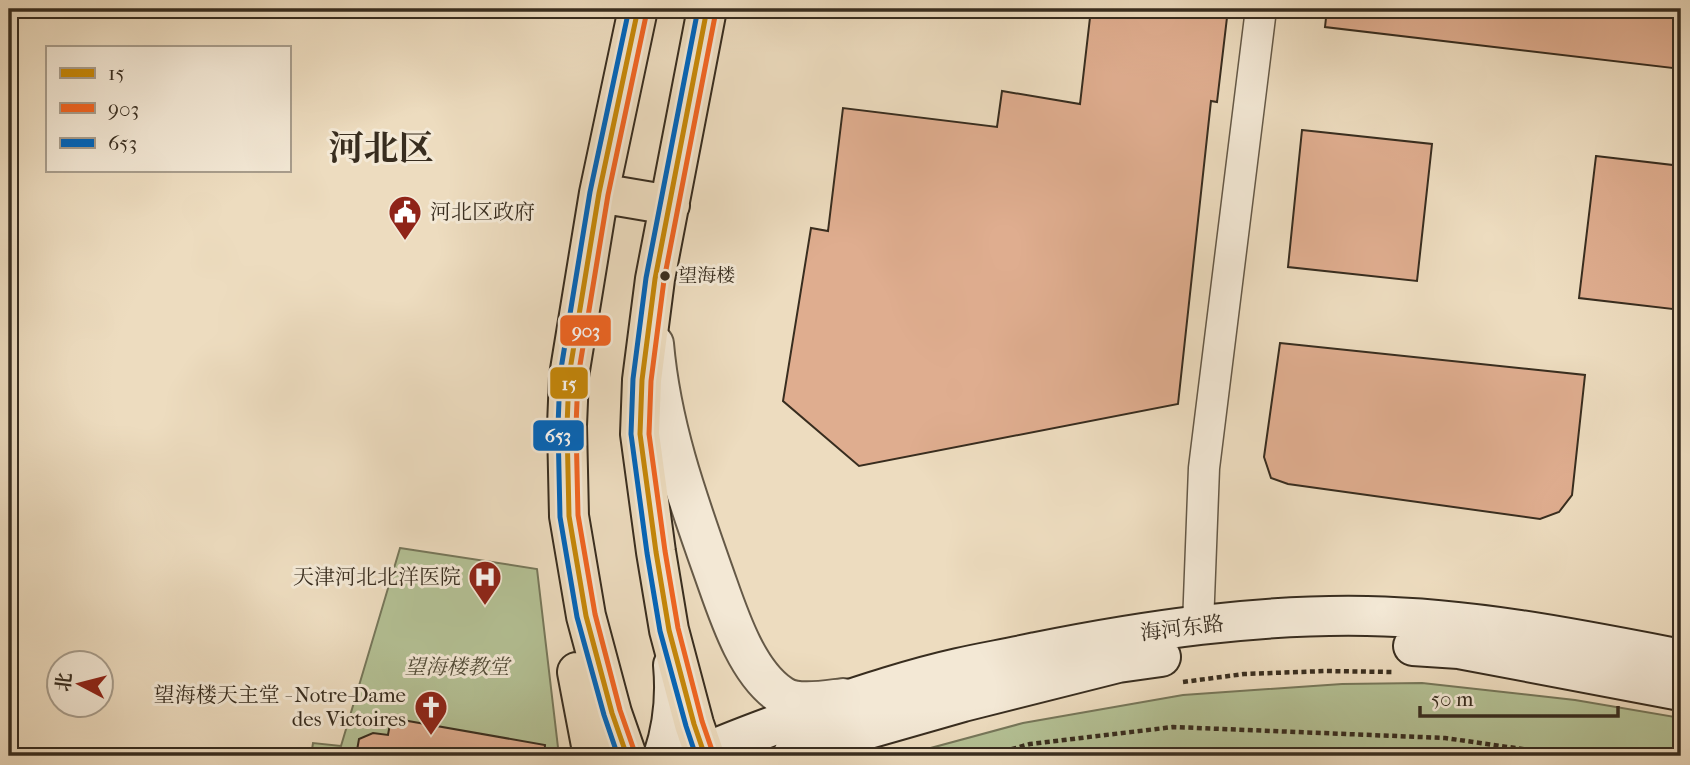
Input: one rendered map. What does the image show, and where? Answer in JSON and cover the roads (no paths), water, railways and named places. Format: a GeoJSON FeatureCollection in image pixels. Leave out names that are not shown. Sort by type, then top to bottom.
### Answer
{"type":"FeatureCollection","features":[{"type":"Feature","properties":{"kind":"main road"},"geometry":{"type":"LineString","coordinates":[[627,756],[612,713],[586,616],[569,516],[567,426],[569,376],[599,193],[638,9]]}},
{"type":"Feature","properties":{"kind":"main road"},"geometry":{"type":"LineString","coordinates":[[663,756],[673,718],[675,687],[640,434],[642,380],[651,308],[707,9]]}},
{"type":"Feature","properties":{"kind":"main road"},"geometry":{"type":"LineString","coordinates":[[599,193],[670,205]]}},
{"type":"Feature","properties":{"kind":"main road"},"geometry":{"type":"LineString","coordinates":[[651,308],[657,380],[669,436],[685,492],[744,651],[762,680],[783,698],[809,702],[856,697]]}},
{"type":"Feature","properties":{"kind":"main road"},"geometry":{"type":"LineString","coordinates":[[569,516],[560,555],[561,595],[593,756]]}},
{"type":"Feature","properties":{"kind":"main road","name":"海河东路"},"geometry":{"type":"LineString","coordinates":[[702,755],[758,731],[856,697],[956,669],[1114,637],[1198,625],[1285,618],[1368,616],[1461,623],[1584,640],[1681,659]]}},
{"type":"Feature","properties":{"kind":"main road"},"geometry":{"type":"LineString","coordinates":[[669,630],[702,755]]}},
{"type":"Feature","properties":{"kind":"main road","name":"海河东路"},"geometry":{"type":"LineString","coordinates":[[792,756],[851,734],[963,702],[1118,663],[1211,650],[1299,643],[1367,643],[1459,649],[1681,691]]}},
{"type":"Feature","properties":{"kind":"street"},"geometry":{"type":"LineString","coordinates":[[1198,625],[1204,468],[1261,9]]}},
{"type":"Feature","properties":{"kind":"water"},"geometry":{"type":"Polygon","coordinates":[[[1339,749],[1418,756],[1080,756],[1134,751],[1339,749]]]}},
{"type":"Feature","properties":{"kind":"place","name":"河北区政府"},"geometry":{"type":"Point","coordinates":[405,242]}},
{"type":"Feature","properties":{"kind":"place","name":"望海楼"},"geometry":{"type":"Point","coordinates":[665,276]}},
{"type":"Feature","properties":{"kind":"place","name":"天津河北北洋医院"},"geometry":{"type":"Point","coordinates":[485,607]}},
{"type":"Feature","properties":{"kind":"place","name":"望海楼天主堂 - Notre-Dame des Victoires"},"geometry":{"type":"Point","coordinates":[431,737]}},
{"type":"Feature","properties":{"kind":"district","name":"河北区"},"geometry":{"type":"Point","coordinates":[381,148]}},
{"type":"Feature","properties":{"kind":"park label","name":"望海楼教堂"},"geometry":{"type":"Point","coordinates":[457,667]}}]}
